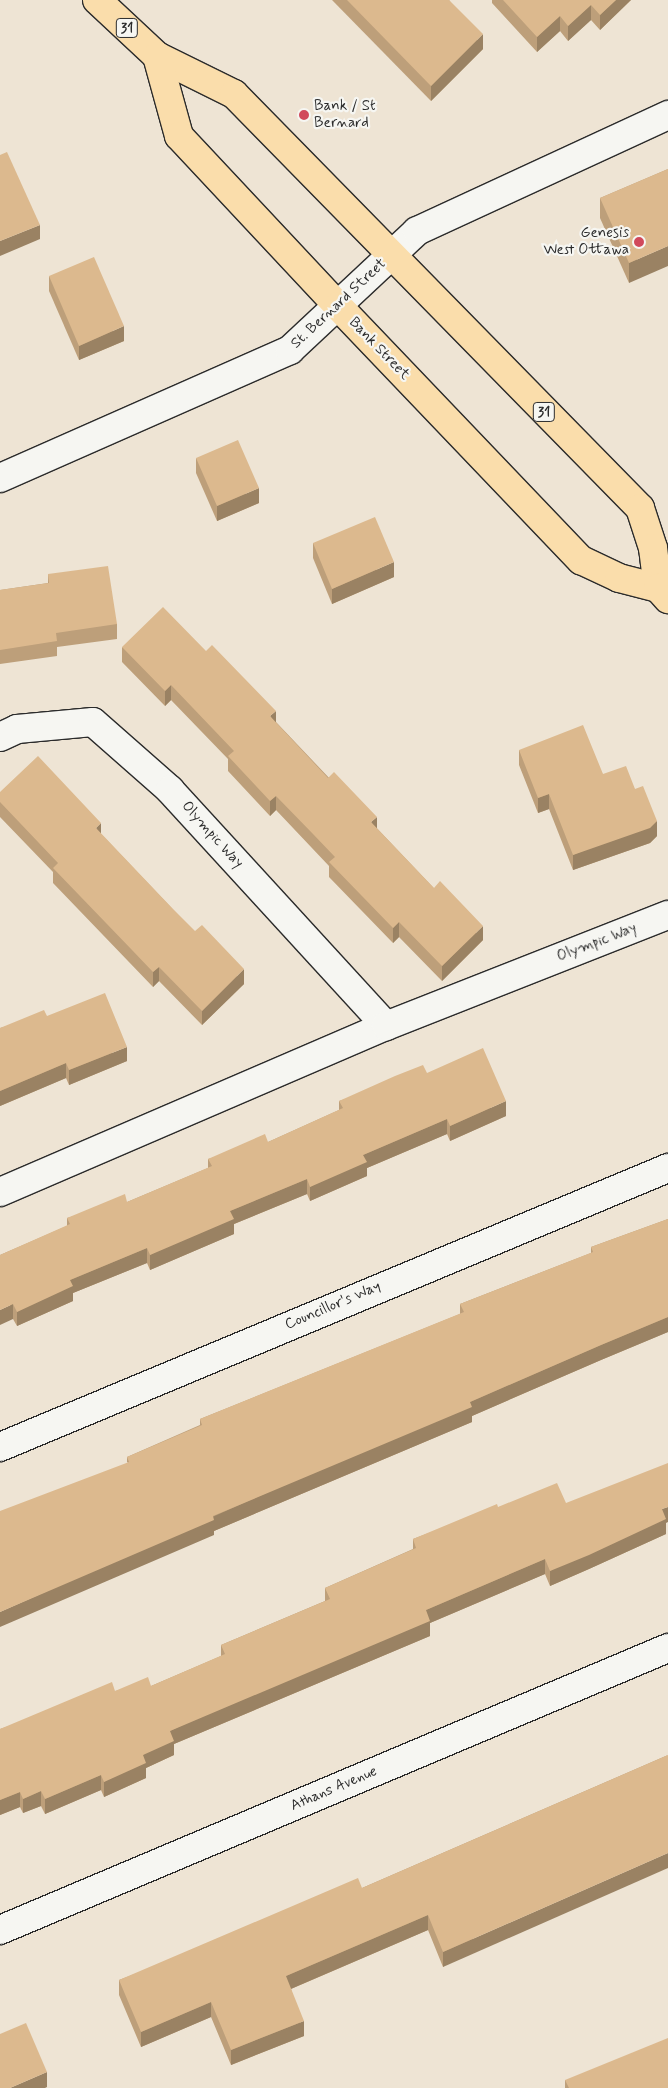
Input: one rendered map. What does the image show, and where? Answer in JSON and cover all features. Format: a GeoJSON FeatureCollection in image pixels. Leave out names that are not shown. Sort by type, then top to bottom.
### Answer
{"type":"FeatureCollection","features":[{"type":"Feature","properties":{"kind":"main road","name":"Bank Street"},"geometry":{"type":"LineString","coordinates":[[97,0],[157,56],[234,94],[390,257],[640,508],[653,548],[663,594]]}},
{"type":"Feature","properties":{"kind":"main road","name":"Bank Street"},"geometry":{"type":"LineString","coordinates":[[157,56],[179,136],[338,306],[581,560],[619,578],[663,594]]}},
{"type":"Feature","properties":{"kind":"street","name":"St. Bernard Street"},"geometry":{"type":"LineString","coordinates":[[0,478],[290,350],[417,231],[439,218],[668,114]]}},
{"type":"Feature","properties":{"kind":"street","name":"Olympic Way"},"geometry":{"type":"LineString","coordinates":[[0,737],[17,729],[93,722],[170,790],[386,1026]]}},
{"type":"Feature","properties":{"kind":"street","name":"Olympic Way"},"geometry":{"type":"LineString","coordinates":[[0,1192],[386,1026],[668,915]]}},
{"type":"Feature","properties":{"kind":"street","name":"Councillor's Way"},"geometry":{"type":"LineString","coordinates":[[0,1447],[668,1168]]}},
{"type":"Feature","properties":{"kind":"street","name":"Athans Avenue"},"geometry":{"type":"LineString","coordinates":[[0,1930],[668,1648]]}},
{"type":"Feature","properties":{"kind":"building"},"geometry":{"type":"Polygon","coordinates":[[[347,0],[449,0],[483,34],[431,86],[347,0]]]}},
{"type":"Feature","properties":{"kind":"building"},"geometry":{"type":"Polygon","coordinates":[[[503,0],[616,0],[600,15],[591,5],[568,26],[560,16],[537,37],[503,0]]]}},
{"type":"Feature","properties":{"kind":"building"},"geometry":{"type":"Polygon","coordinates":[[[7,152],[40,225],[0,241],[0,155],[7,152]]]}},
{"type":"Feature","properties":{"kind":"building","name":"Genesis West Ottawa"},"geometry":{"type":"Polygon","coordinates":[[[668,169],[668,246],[629,263],[600,198],[668,169]]]}},
{"type":"Feature","properties":{"kind":"building"},"geometry":{"type":"Polygon","coordinates":[[[94,257],[124,326],[79,346],[49,276],[94,257]]]}},
{"type":"Feature","properties":{"kind":"building"},"geometry":{"type":"Polygon","coordinates":[[[238,440],[259,488],[217,506],[196,458],[238,440]]]}},
{"type":"Feature","properties":{"kind":"building"},"geometry":{"type":"Polygon","coordinates":[[[375,517],[394,562],[332,589],[313,543],[375,517]]]}},
{"type":"Feature","properties":{"kind":"building"},"geometry":{"type":"Polygon","coordinates":[[[108,566],[117,624],[56,633],[57,641],[0,650],[0,590],[49,583],[48,574],[108,566]]]}},
{"type":"Feature","properties":{"kind":"building"},"geometry":{"type":"Polygon","coordinates":[[[163,607],[206,651],[212,645],[276,711],[270,716],[328,778],[334,772],[377,817],[371,822],[434,888],[440,881],[483,926],[442,966],[399,922],[393,928],[329,862],[335,857],[276,796],[270,801],[228,756],[234,751],[171,685],[165,691],[122,647],[163,607]]]}},
{"type":"Feature","properties":{"kind":"building"},"geometry":{"type":"Polygon","coordinates":[[[583,725],[603,774],[626,766],[635,789],[643,786],[657,821],[650,828],[573,855],[549,794],[538,798],[519,750],[583,725]]]}},
{"type":"Feature","properties":{"kind":"building"},"geometry":{"type":"Polygon","coordinates":[[[38,756],[101,823],[96,828],[173,909],[195,931],[202,925],[244,969],[202,1011],[159,967],[153,972],[53,868],[58,863],[0,802],[0,792],[38,756]]]}},
{"type":"Feature","properties":{"kind":"building"},"geometry":{"type":"Polygon","coordinates":[[[105,993],[127,1047],[69,1070],[66,1063],[0,1091],[0,1028],[44,1010],[47,1016],[105,993]]]}},
{"type":"Feature","properties":{"kind":"building"},"geometry":{"type":"Polygon","coordinates":[[[483,1048],[506,1101],[450,1126],[447,1119],[363,1155],[367,1162],[310,1187],[307,1179],[230,1211],[234,1219],[150,1255],[147,1248],[70,1280],[73,1286],[17,1312],[13,1304],[0,1310],[0,1255],[70,1224],[67,1218],[125,1194],[127,1202],[212,1166],[208,1159],[265,1134],[268,1142],[343,1108],[339,1101],[395,1076],[423,1065],[427,1073],[483,1048]]]}},
{"type":"Feature","properties":{"kind":"building"},"geometry":{"type":"Polygon","coordinates":[[[668,1219],[668,1317],[470,1402],[472,1407],[213,1516],[214,1520],[0,1612],[0,1511],[129,1462],[127,1457],[202,1425],[200,1419],[464,1312],[460,1304],[593,1252],[591,1247],[668,1219]]]}},
{"type":"Feature","properties":{"kind":"building"},"geometry":{"type":"Polygon","coordinates":[[[668,1463],[668,1507],[662,1509],[666,1519],[550,1571],[545,1559],[426,1610],[430,1621],[170,1731],[174,1741],[143,1755],[146,1763],[104,1782],[101,1775],[45,1799],[41,1791],[23,1799],[20,1792],[0,1800],[0,1729],[112,1682],[115,1691],[148,1677],[151,1686],[225,1654],[221,1645],[330,1599],[325,1588],[416,1548],[413,1539],[497,1504],[498,1507],[557,1483],[566,1503],[668,1463]]]}},
{"type":"Feature","properties":{"kind":"building"},"geometry":{"type":"Polygon","coordinates":[[[668,1755],[668,1853],[443,1952],[428,1915],[286,1976],[304,2021],[231,2050],[211,2002],[141,2032],[119,1980],[358,1878],[362,1888],[668,1755]]]}},
{"type":"Feature","properties":{"kind":"building"},"geometry":{"type":"Polygon","coordinates":[[[26,2023],[47,2072],[10,2088],[0,2088],[0,2034],[26,2023]]]}},
{"type":"Feature","properties":{"kind":"building"},"geometry":{"type":"Polygon","coordinates":[[[668,2038],[668,2088],[569,2088],[565,2080],[668,2038]]]}},
{"type":"Feature","properties":{"kind":"place","name":"Bank / St Bernard"},"geometry":{"type":"Point","coordinates":[304,115]}},
{"type":"Feature","properties":{"kind":"place","name":"Genesis West Ottawa"},"geometry":{"type":"Point","coordinates":[639,242]}}]}
